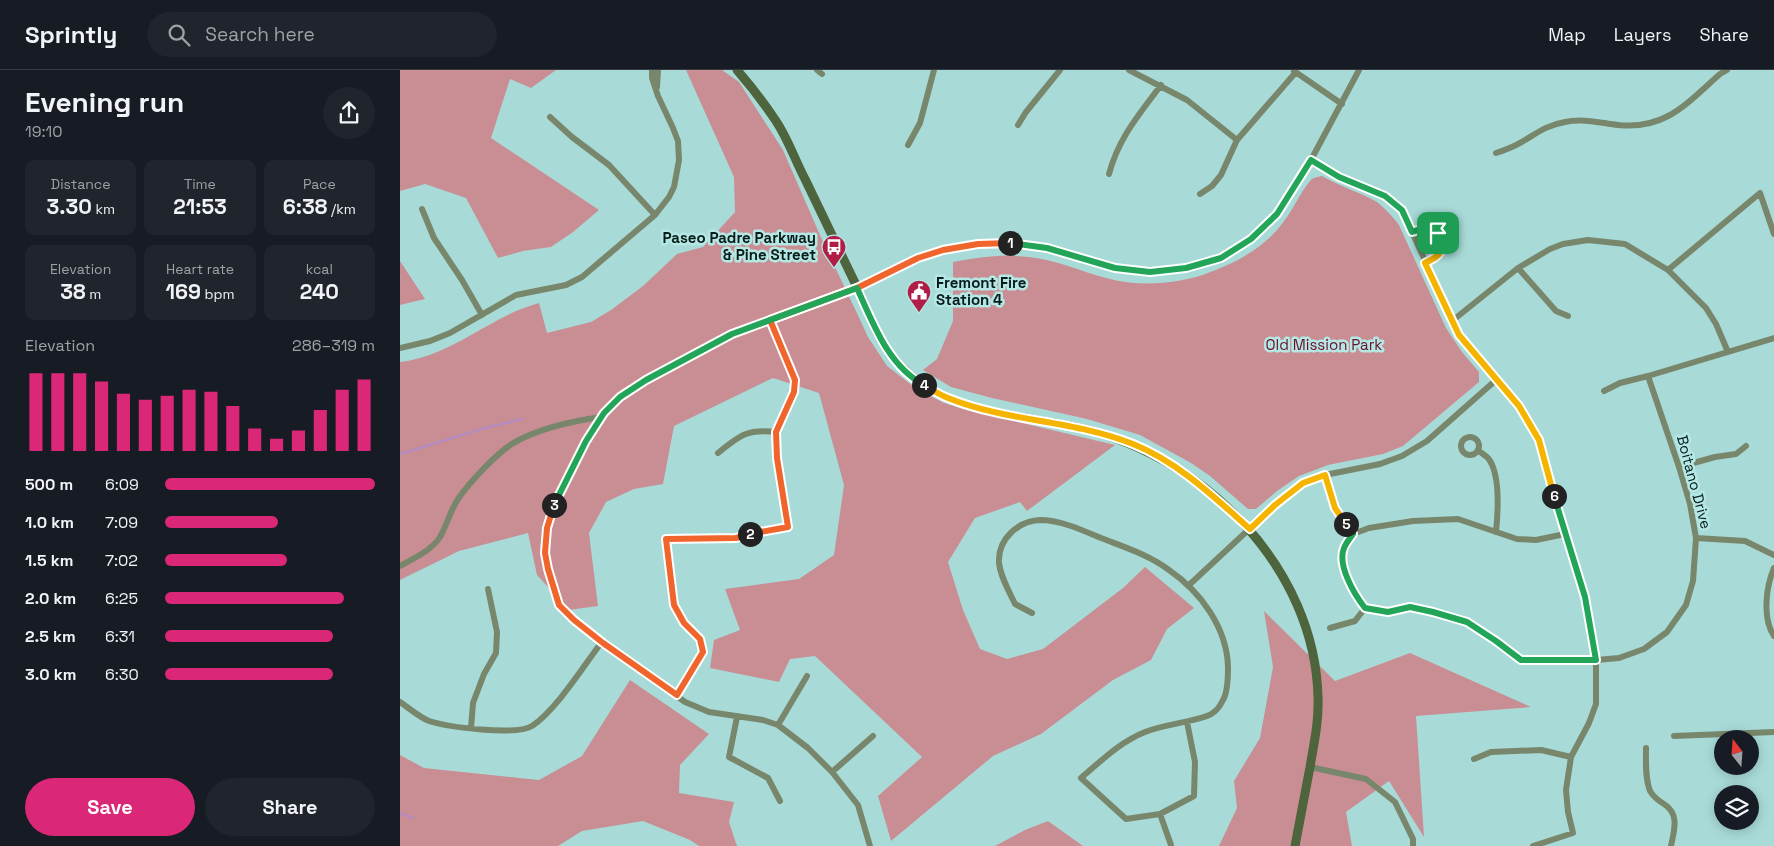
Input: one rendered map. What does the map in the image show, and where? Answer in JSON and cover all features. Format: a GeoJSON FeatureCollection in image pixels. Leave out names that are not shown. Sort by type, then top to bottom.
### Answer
{"type":"FeatureCollection","features":[{"type":"Feature","properties":{"kind":"main road"},"geometry":{"type":"LineString","coordinates":[[737,70],[756,92],[778,124],[877,333],[895,361],[919,383],[947,398],[983,410],[1086,430],[1134,444],[1180,470],[1250,529],[1283,576],[1301,613],[1316,668],[1318,698],[1317,731],[1295,846]]}},
{"type":"Feature","properties":{"kind":"street"},"geometry":{"type":"LineString","coordinates":[[400,348],[430,341],[450,333],[516,295],[566,285],[582,277],[655,215],[674,187],[680,160],[676,135],[658,96],[652,78],[652,70]]}},
{"type":"Feature","properties":{"kind":"street"},"geometry":{"type":"LineString","coordinates":[[658,70],[658,96]]}},
{"type":"Feature","properties":{"kind":"street"},"geometry":{"type":"LineString","coordinates":[[908,145],[920,123],[934,70]]}},
{"type":"Feature","properties":{"kind":"street"},"geometry":{"type":"LineString","coordinates":[[1018,125],[1026,112],[1060,70]]}},
{"type":"Feature","properties":{"kind":"street"},"geometry":{"type":"LineString","coordinates":[[1130,70],[1187,100],[1237,140]]}},
{"type":"Feature","properties":{"kind":"street"},"geometry":{"type":"LineString","coordinates":[[870,846],[858,805],[832,772],[808,748],[778,725],[762,720],[709,712],[685,702],[603,643],[574,620],[559,605],[545,553],[547,528],[555,504],[586,441],[601,417],[620,397],[646,380],[732,334],[857,288],[918,258],[943,250],[978,244],[1007,243],[1047,248],[1115,268],[1150,272],[1186,268],[1221,258],[1251,239],[1277,214],[1311,160],[1359,70]]}},
{"type":"Feature","properties":{"kind":"street"},"geometry":{"type":"LineString","coordinates":[[1496,153],[1514,146],[1538,131],[1565,122],[1580,120],[1636,127],[1662,120],[1681,108],[1727,70]]}},
{"type":"Feature","properties":{"kind":"street"},"geometry":{"type":"LineString","coordinates":[[1200,194],[1212,186],[1221,175],[1237,140],[1295,71],[1342,104]]}},
{"type":"Feature","properties":{"kind":"street"},"geometry":{"type":"LineString","coordinates":[[1108,174],[1114,156],[1128,129],[1161,85]]}},
{"type":"Feature","properties":{"kind":"street"},"geometry":{"type":"LineString","coordinates":[[550,117],[572,137],[609,164],[655,215]]}},
{"type":"Feature","properties":{"kind":"street"},"geometry":{"type":"LineString","coordinates":[[1311,160],[1339,177],[1385,196],[1402,210],[1459,335],[1519,406],[1539,440],[1585,597],[1596,660],[1596,704],[1589,723],[1570,757],[1566,790],[1568,812],[1574,833],[1533,846]]}},
{"type":"Feature","properties":{"kind":"street"},"geometry":{"type":"LineString","coordinates":[[1668,270],[1760,193],[1774,234]]}},
{"type":"Feature","properties":{"kind":"street"},"geometry":{"type":"LineString","coordinates":[[422,209],[434,238],[462,280],[482,315]]}},
{"type":"Feature","properties":{"kind":"street"},"geometry":{"type":"LineString","coordinates":[[1412,232],[1428,226],[1435,229],[1438,233],[1442,245],[1441,253],[1425,263]]}},
{"type":"Feature","properties":{"kind":"street"},"geometry":{"type":"LineString","coordinates":[[1452,321],[1518,268],[1550,249],[1564,244],[1588,240],[1625,244],[1668,270],[1706,308],[1716,324],[1728,352]]}},
{"type":"Feature","properties":{"kind":"street"},"geometry":{"type":"LineString","coordinates":[[1518,268],[1556,311],[1568,316]]}},
{"type":"Feature","properties":{"kind":"street"},"geometry":{"type":"LineString","coordinates":[[677,695],[703,652],[700,639],[684,623],[674,605],[666,539],[736,538],[758,531],[788,527],[777,458],[776,432],[794,392],[795,380],[770,320]]}},
{"type":"Feature","properties":{"kind":"street"},"geometry":{"type":"LineString","coordinates":[[1604,391],[1620,383],[1774,338]]}},
{"type":"Feature","properties":{"kind":"street","name":"Boitano Drive"},"geometry":{"type":"LineString","coordinates":[[1365,608],[1388,612],[1410,607],[1467,622],[1521,660],[1596,660],[1619,658],[1644,649],[1667,632],[1686,605],[1693,581],[1696,538],[1690,504],[1648,376]]}},
{"type":"Feature","properties":{"kind":"street"},"geometry":{"type":"LineString","coordinates":[[1188,586],[1275,505],[1303,483],[1325,475],[1380,464],[1402,456],[1426,441],[1496,380]]}},
{"type":"Feature","properties":{"kind":"street"},"geometry":{"type":"LineString","coordinates":[[400,566],[431,548],[440,537],[458,499],[498,455],[516,441],[558,425],[601,417]]}},
{"type":"Feature","properties":{"kind":"street"},"geometry":{"type":"LineString","coordinates":[[718,453],[738,437],[758,430],[776,432]]}},
{"type":"Feature","properties":{"kind":"street"},"geometry":{"type":"LineString","coordinates":[[1679,467],[1716,457],[1736,454],[1746,446]]}},
{"type":"Feature","properties":{"kind":"street"},"geometry":{"type":"LineString","coordinates":[[1478,450],[1488,458],[1492,466],[1498,493],[1496,532]]}},
{"type":"Feature","properties":{"kind":"street"},"geometry":{"type":"LineString","coordinates":[[1325,475],[1335,508],[1353,534]]}},
{"type":"Feature","properties":{"kind":"street"},"geometry":{"type":"LineString","coordinates":[[1330,628],[1355,621],[1365,608],[1356,597],[1342,563],[1344,548],[1353,534],[1369,528],[1413,521],[1458,519],[1516,539],[1536,540],[1565,534]]}},
{"type":"Feature","properties":{"kind":"street"},"geometry":{"type":"LineString","coordinates":[[1032,613],[1015,604],[999,562],[1001,549],[1006,537],[1026,522],[1051,521],[1083,530],[1138,553],[1169,570],[1188,586],[1209,610],[1224,638],[1228,657],[1225,698],[1213,713],[1187,722],[1146,731],[1118,745],[1082,778],[1126,818],[1160,814],[1194,796],[1195,762],[1187,722]]}},
{"type":"Feature","properties":{"kind":"street"},"geometry":{"type":"LineString","coordinates":[[1696,538],[1745,541],[1774,555]]}},
{"type":"Feature","properties":{"kind":"street"},"geometry":{"type":"LineString","coordinates":[[1774,568],[1770,578],[1766,609],[1770,631],[1774,636]]}},
{"type":"Feature","properties":{"kind":"street"},"geometry":{"type":"LineString","coordinates":[[471,728],[473,702],[484,674],[496,653],[497,632],[488,590]]}},
{"type":"Feature","properties":{"kind":"street"},"geometry":{"type":"LineString","coordinates":[[400,702],[428,721],[471,728],[508,731],[531,727],[552,708],[601,643],[603,643]]}},
{"type":"Feature","properties":{"kind":"street"},"geometry":{"type":"LineString","coordinates":[[778,725],[806,676]]}},
{"type":"Feature","properties":{"kind":"street"},"geometry":{"type":"LineString","coordinates":[[737,717],[729,757],[768,778],[780,801]]}},
{"type":"Feature","properties":{"kind":"street"},"geometry":{"type":"LineString","coordinates":[[1674,736],[1774,732]]}},
{"type":"Feature","properties":{"kind":"street"},"geometry":{"type":"LineString","coordinates":[[832,772],[873,736]]}},
{"type":"Feature","properties":{"kind":"street"},"geometry":{"type":"LineString","coordinates":[[1646,748],[1647,776],[1650,791],[1658,801],[1669,808],[1674,814],[1675,827],[1671,846]]}},
{"type":"Feature","properties":{"kind":"street"},"geometry":{"type":"LineString","coordinates":[[1474,759],[1491,752],[1541,750],[1570,757]]}},
{"type":"Feature","properties":{"kind":"street"},"geometry":{"type":"LineString","coordinates":[[1310,767],[1366,779],[1396,802],[1413,839],[1413,846]]}},
{"type":"Feature","properties":{"kind":"street"},"geometry":{"type":"LineString","coordinates":[[1160,814],[1171,846]]}},
{"type":"Feature","properties":{"kind":"green space"},"geometry":{"type":"Polygon","coordinates":[[[400,70],[556,70],[531,88],[510,79],[491,138],[599,210],[573,232],[551,247],[523,251],[498,258],[466,198],[425,184],[400,191],[400,70]]]}},
{"type":"Feature","properties":{"kind":"green space"},"geometry":{"type":"Polygon","coordinates":[[[686,70],[722,70],[739,82],[783,150],[823,242],[868,337],[887,366],[917,389],[944,403],[1115,445],[1027,511],[1020,502],[975,518],[948,562],[963,610],[980,649],[1007,659],[1043,649],[1123,588],[1145,567],[1194,608],[1167,629],[1151,660],[1113,680],[1041,734],[993,756],[891,841],[878,796],[922,757],[815,656],[790,659],[779,682],[710,668],[714,640],[740,630],[725,589],[799,579],[834,555],[844,485],[819,393],[773,378],[674,426],[663,484],[634,489],[606,502],[589,533],[598,606],[569,610],[537,575],[528,533],[459,551],[400,580],[400,362],[437,352],[504,317],[539,303],[547,333],[591,322],[611,310],[643,286],[677,254],[703,247],[735,212],[734,177],[686,70]]]}},
{"type":"Feature","properties":{"kind":"green space","name":"Old Mission Park"},"geometry":{"type":"Polygon","coordinates":[[[1322,176],[1377,202],[1397,222],[1446,328],[1462,352],[1479,372],[1479,382],[1403,446],[1383,454],[1328,465],[1299,476],[1256,509],[1248,509],[1210,476],[1191,463],[1140,435],[1087,419],[951,387],[923,370],[937,359],[953,321],[953,262],[991,256],[1019,256],[1039,258],[1117,281],[1151,284],[1185,280],[1233,263],[1256,249],[1276,231],[1311,180],[1322,176]]]}},
{"type":"Feature","properties":{"kind":"green space"},"geometry":{"type":"Polygon","coordinates":[[[400,261],[402,264],[425,299],[400,305],[400,261]]]}},
{"type":"Feature","properties":{"kind":"green space"},"geometry":{"type":"Polygon","coordinates":[[[1264,611],[1335,681],[1410,653],[1531,707],[1416,716],[1424,837],[1389,781],[1346,812],[1352,846],[1219,846],[1237,808],[1234,781],[1260,738],[1273,667],[1264,611]]]}},
{"type":"Feature","properties":{"kind":"green space"},"geometry":{"type":"Polygon","coordinates":[[[630,680],[709,734],[680,765],[679,793],[734,802],[729,822],[737,846],[699,846],[690,840],[643,821],[582,831],[558,846],[400,846],[400,755],[424,768],[539,780],[582,756],[630,680]]]}},
{"type":"Feature","properties":{"kind":"green space"},"geometry":{"type":"Polygon","coordinates":[[[1048,821],[1083,846],[995,846],[1025,830],[1048,821]]]}},
{"type":"Feature","properties":{"kind":"waterway"},"geometry":{"type":"LineString","coordinates":[[400,454],[485,428],[522,419]]}},
{"type":"Feature","properties":{"kind":"waterway"},"geometry":{"type":"LineString","coordinates":[[400,813],[413,818]]}},
{"type":"Feature","properties":{"kind":"place","name":"Paseo Padre Parkway & Pine Street"},"geometry":{"type":"Point","coordinates":[834,268]}},
{"type":"Feature","properties":{"kind":"place","name":"Fremont Fire Station 4"},"geometry":{"type":"Point","coordinates":[919,313]}},
{"type":"Feature","properties":{"kind":"route"},"geometry":{"type":"LineString","coordinates":[[1438,233],[1435,229],[1428,226],[1412,232],[1402,210],[1385,196],[1339,177],[1311,160],[1277,214],[1251,239],[1221,258],[1186,268],[1150,272],[1115,268],[1091,259],[1047,248],[1007,243],[978,244],[943,250],[918,258],[857,288],[770,320],[795,380],[794,392],[776,432],[777,458],[788,527],[758,531],[736,538],[666,539],[674,605],[684,623],[700,639],[703,652],[677,695],[603,643],[574,620],[559,605],[545,553],[547,528],[555,504],[586,441],[604,413],[620,397],[646,380],[732,334],[812,304],[857,288],[877,333],[895,361],[919,383],[947,398],[983,410],[1086,430],[1134,444],[1180,470],[1250,529],[1275,505],[1303,483],[1325,475],[1335,508],[1353,534],[1344,548],[1342,563],[1356,597],[1365,608],[1388,612],[1410,607],[1467,622],[1521,660],[1596,660],[1585,597],[1539,440],[1519,406],[1459,335],[1425,263],[1441,253],[1442,245],[1438,233]]}}]}
